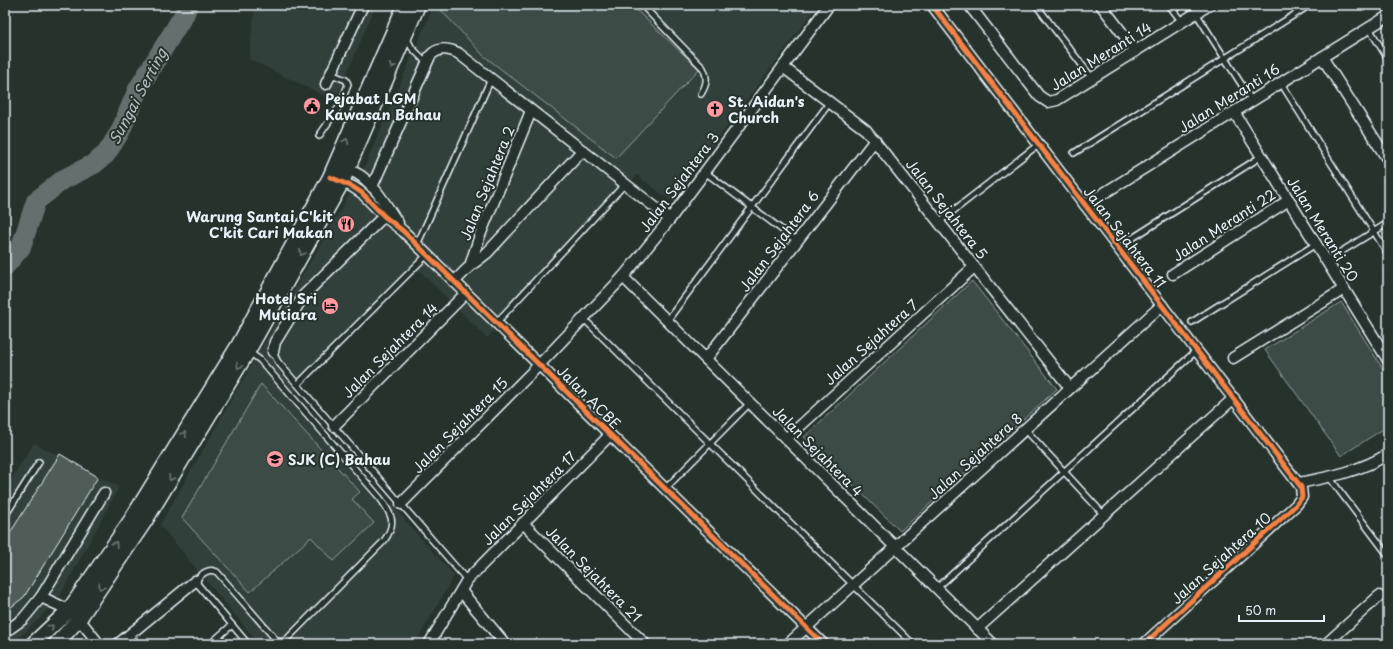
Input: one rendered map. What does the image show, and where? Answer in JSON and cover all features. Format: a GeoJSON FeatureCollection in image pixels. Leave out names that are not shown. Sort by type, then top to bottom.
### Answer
{"type":"FeatureCollection","features":[{"type":"Feature","properties":{"kind":"main road"},"geometry":{"type":"LineString","coordinates":[[56,644],[131,520],[243,349],[336,180],[405,5]]}},
{"type":"Feature","properties":{"kind":"main road"},"geometry":{"type":"LineString","coordinates":[[342,166],[406,34],[418,5]]}},
{"type":"Feature","properties":{"kind":"main road"},"geometry":{"type":"LineString","coordinates":[[33,644],[74,615]]}},
{"type":"Feature","properties":{"kind":"street"},"geometry":{"type":"LineString","coordinates":[[326,84],[363,5]]}},
{"type":"Feature","properties":{"kind":"street","name":"Jalan Sejahtera 3"},"geometry":{"type":"LineString","coordinates":[[539,365],[623,277],[670,219],[830,5]]}},
{"type":"Feature","properties":{"kind":"street","name":"Jalan Sejahtera 11"},"geometry":{"type":"LineString","coordinates":[[932,5],[1299,483]]}},
{"type":"Feature","properties":{"kind":"street","name":"Jalan Meranti 14"},"geometry":{"type":"LineString","coordinates":[[969,5],[1039,96],[1048,102],[1057,100],[1209,5]]}},
{"type":"Feature","properties":{"kind":"street"},"geometry":{"type":"LineString","coordinates":[[1101,5],[1136,51]]}},
{"type":"Feature","properties":{"kind":"street","name":"Jalan Meranti 16"},"geometry":{"type":"LineString","coordinates":[[1086,205],[1388,16]]}},
{"type":"Feature","properties":{"kind":"street"},"geometry":{"type":"LineString","coordinates":[[372,187],[427,63],[433,53],[439,49],[446,49],[458,53],[670,219]]}},
{"type":"Feature","properties":{"kind":"street"},"geometry":{"type":"LineString","coordinates":[[1322,57],[1388,160]]}},
{"type":"Feature","properties":{"kind":"street","name":"Jalan Sejahtera 5"},"geometry":{"type":"LineString","coordinates":[[784,67],[856,121],[874,140],[1070,388]]}},
{"type":"Feature","properties":{"kind":"street","name":"Jalan Sejahtera 2"},"geometry":{"type":"LineString","coordinates":[[470,266],[480,235],[531,111]]}},
{"type":"Feature","properties":{"kind":"street","name":"Jalan Meranti 20"},"geometry":{"type":"LineString","coordinates":[[1234,112],[1388,360]]}},
{"type":"Feature","properties":{"kind":"street","name":"Jalan Sejahtera 6"},"geometry":{"type":"LineString","coordinates":[[706,359],[874,140]]}},
{"type":"Feature","properties":{"kind":"street","name":"Jalan Sejahtera 2"},"geometry":{"type":"LineString","coordinates":[[454,282],[470,266],[487,253],[582,151]]}},
{"type":"Feature","properties":{"kind":"street","name":"Jalan ACBE"},"geometry":{"type":"LineString","coordinates":[[342,166],[360,175],[372,187],[403,232]]}},
{"type":"Feature","properties":{"kind":"street","name":"Jalan ACBE"},"geometry":{"type":"LineString","coordinates":[[336,180],[354,187],[362,193],[384,216],[417,245],[823,644]]}},
{"type":"Feature","properties":{"kind":"street","name":"Jalan Meranti 22"},"geometry":{"type":"LineString","coordinates":[[1173,274],[1289,200]]}},
{"type":"Feature","properties":{"kind":"street"},"geometry":{"type":"LineString","coordinates":[[273,352],[275,342],[304,295],[384,216]]}},
{"type":"Feature","properties":{"kind":"street","name":"Jalan Sejahtera 7"},"geometry":{"type":"LineString","coordinates":[[786,439],[974,267]]}},
{"type":"Feature","properties":{"kind":"street","name":"Jalan Sejahtera 4"},"geometry":{"type":"LineString","coordinates":[[623,277],[993,644]]}},
{"type":"Feature","properties":{"kind":"street"},"geometry":{"type":"LineString","coordinates":[[1233,358],[1344,289]]}},
{"type":"Feature","properties":{"kind":"street","name":"Jalan Sejahtera 14"},"geometry":{"type":"LineString","coordinates":[[334,426],[466,294]]}},
{"type":"Feature","properties":{"kind":"street","name":"Jalan Sejahtera 8"},"geometry":{"type":"LineString","coordinates":[[788,644],[1162,305]]}},
{"type":"Feature","properties":{"kind":"street","name":"Jalan Sejahtera 15"},"geometry":{"type":"LineString","coordinates":[[401,504],[539,365]]}},
{"type":"Feature","properties":{"kind":"street"},"geometry":{"type":"LineString","coordinates":[[978,628],[1234,398]]}},
{"type":"Feature","properties":{"kind":"street","name":"Jalan Sejahtera 17"},"geometry":{"type":"LineString","coordinates":[[466,580],[610,435]]}},
{"type":"Feature","properties":{"kind":"street"},"geometry":{"type":"LineString","coordinates":[[1299,483],[1353,471],[1386,459]]}},
{"type":"Feature","properties":{"kind":"street","name":"Jalan Sejahtera 10"},"geometry":{"type":"LineString","coordinates":[[1150,642],[1296,505],[1302,497],[1299,483]]}},
{"type":"Feature","properties":{"kind":"street"},"geometry":{"type":"LineString","coordinates":[[5,632],[23,619],[41,597],[104,493]]}},
{"type":"Feature","properties":{"kind":"street","name":"Jalan Sejahtera 21"},"geometry":{"type":"LineString","coordinates":[[523,524],[645,644]]}},
{"type":"Feature","properties":{"kind":"street"},"geometry":{"type":"LineString","coordinates":[[118,644],[195,580]]}},
{"type":"Feature","properties":{"kind":"street"},"geometry":{"type":"LineString","coordinates":[[429,644],[466,580]]}},
{"type":"Feature","properties":{"kind":"street"},"geometry":{"type":"LineString","coordinates":[[461,591],[505,644]]}},
{"type":"Feature","properties":{"kind":"street"},"geometry":{"type":"LineString","coordinates":[[1326,644],[1379,596]]}},
{"type":"Feature","properties":{"kind":"street"},"geometry":{"type":"LineString","coordinates":[[41,597],[74,615],[99,644]]}},
{"type":"Feature","properties":{"kind":"lane"},"geometry":{"type":"LineString","coordinates":[[642,5],[702,68],[707,78],[701,94]]}},
{"type":"Feature","properties":{"kind":"lane"},"geometry":{"type":"LineString","coordinates":[[1036,5],[1092,78]]}},
{"type":"Feature","properties":{"kind":"lane"},"geometry":{"type":"LineString","coordinates":[[1169,5],[1182,22]]}},
{"type":"Feature","properties":{"kind":"lane"},"geometry":{"type":"LineString","coordinates":[[1173,10],[1181,5]]}},
{"type":"Feature","properties":{"kind":"lane"},"geometry":{"type":"LineString","coordinates":[[1074,153],[1310,5]]}},
{"type":"Feature","properties":{"kind":"lane"},"geometry":{"type":"LineString","coordinates":[[1196,13],[1252,101]]}},
{"type":"Feature","properties":{"kind":"lane"},"geometry":{"type":"LineString","coordinates":[[1368,28],[1388,59]]}},
{"type":"Feature","properties":{"kind":"lane"},"geometry":{"type":"LineString","coordinates":[[406,34],[412,48],[427,63]]}},
{"type":"Feature","properties":{"kind":"lane"},"geometry":{"type":"LineString","coordinates":[[319,136],[341,104],[348,84],[344,79],[331,74]]}},
{"type":"Feature","properties":{"kind":"lane"},"geometry":{"type":"LineString","coordinates":[[417,245],[491,79]]}},
{"type":"Feature","properties":{"kind":"lane"},"geometry":{"type":"LineString","coordinates":[[1281,83],[1388,254]]}},
{"type":"Feature","properties":{"kind":"lane"},"geometry":{"type":"LineString","coordinates":[[667,321],[830,102]]}},
{"type":"Feature","properties":{"kind":"lane"},"geometry":{"type":"LineString","coordinates":[[939,222],[1039,144]]}},
{"type":"Feature","properties":{"kind":"lane"},"geometry":{"type":"LineString","coordinates":[[1128,241],[1262,156]]}},
{"type":"Feature","properties":{"kind":"lane"},"geometry":{"type":"LineString","coordinates":[[705,172],[797,241]]}},
{"type":"Feature","properties":{"kind":"lane"},"geometry":{"type":"LineString","coordinates":[[496,323],[625,184]]}},
{"type":"Feature","properties":{"kind":"lane"},"geometry":{"type":"LineString","coordinates":[[1326,261],[1388,223]]}},
{"type":"Feature","properties":{"kind":"lane"},"geometry":{"type":"LineString","coordinates":[[1192,322],[1316,244]]}},
{"type":"Feature","properties":{"kind":"lane"},"geometry":{"type":"LineString","coordinates":[[298,384],[427,255]]}},
{"type":"Feature","properties":{"kind":"lane"},"geometry":{"type":"LineString","coordinates":[[584,319],[913,644]]}},
{"type":"Feature","properties":{"kind":"lane"},"geometry":{"type":"LineString","coordinates":[[243,349],[260,360],[380,498],[392,520],[389,535],[384,542],[287,640],[282,642],[277,641],[217,572],[209,570],[195,580],[248,644]]}},
{"type":"Feature","properties":{"kind":"lane"},"geometry":{"type":"LineString","coordinates":[[937,588],[1197,350]]}},
{"type":"Feature","properties":{"kind":"lane"},"geometry":{"type":"LineString","coordinates":[[273,352],[278,362],[466,580]]}},
{"type":"Feature","properties":{"kind":"lane"},"geometry":{"type":"LineString","coordinates":[[665,489],[750,403]]}},
{"type":"Feature","properties":{"kind":"lane"},"geometry":{"type":"LineString","coordinates":[[1026,429],[1104,515]]}},
{"type":"Feature","properties":{"kind":"lane"},"geometry":{"type":"LineString","coordinates":[[5,516],[39,462]]}},
{"type":"Feature","properties":{"kind":"lane"},"geometry":{"type":"LineString","coordinates":[[1329,477],[1388,555]]}},
{"type":"Feature","properties":{"kind":"lane"},"geometry":{"type":"LineString","coordinates":[[210,644],[232,626]]}},
{"type":"Feature","properties":{"kind":"shaded area"},"geometry":{"type":"Polygon","coordinates":[[[255,5],[376,5],[335,101],[249,59],[255,5]]]}},
{"type":"Feature","properties":{"kind":"shaded area"},"geometry":{"type":"Polygon","coordinates":[[[434,5],[818,5],[671,201],[637,175],[487,338],[418,269],[294,392],[454,576],[415,644],[259,644],[160,525],[363,170],[434,5]]]}},
{"type":"Feature","properties":{"kind":"shaded area"},"geometry":{"type":"Polygon","coordinates":[[[436,5],[631,5],[699,69],[616,158],[484,56],[436,5]]]}},
{"type":"Feature","properties":{"kind":"shaded area"},"geometry":{"type":"Polygon","coordinates":[[[972,281],[1057,389],[900,531],[804,437],[972,281]]]}},
{"type":"Feature","properties":{"kind":"shaded area"},"geometry":{"type":"Polygon","coordinates":[[[1341,302],[1388,377],[1388,426],[1341,456],[1265,350],[1341,302]]]}},
{"type":"Feature","properties":{"kind":"shaded area"},"geometry":{"type":"Polygon","coordinates":[[[261,384],[360,492],[352,499],[374,523],[334,561],[311,537],[250,592],[182,518],[261,384]]]}},
{"type":"Feature","properties":{"kind":"shaded area"},"geometry":{"type":"Polygon","coordinates":[[[34,443],[119,487],[61,594],[40,618],[12,644],[5,644],[5,488],[34,443]]]}},
{"type":"Feature","properties":{"kind":"building"},"geometry":{"type":"Polygon","coordinates":[[[60,454],[98,477],[24,597],[5,612],[5,541],[60,454]]]}},
{"type":"Feature","properties":{"kind":"waterway","name":"Sungai Serting"},"geometry":{"type":"LineString","coordinates":[[5,266],[21,247],[36,201],[64,179],[94,164],[106,154],[120,132],[138,89],[185,13],[188,5]]}},
{"type":"Feature","properties":{"kind":"cycle path"},"geometry":{"type":"LineString","coordinates":[[932,5],[1301,487],[1302,497],[1296,505],[1144,644]]}},
{"type":"Feature","properties":{"kind":"cycle path"},"geometry":{"type":"LineString","coordinates":[[330,177],[353,187],[362,193],[384,216],[403,231],[823,644]]}},
{"type":"Feature","properties":{"kind":"place","name":"Pejabat LGM Kawasan Bahau"},"geometry":{"type":"Point","coordinates":[312,106]}},
{"type":"Feature","properties":{"kind":"place","name":"St. Aidan's Church"},"geometry":{"type":"Point","coordinates":[715,109]}},
{"type":"Feature","properties":{"kind":"place","name":"Warung Santai C'kit C'kit Cari Makan"},"geometry":{"type":"Point","coordinates":[346,224]}},
{"type":"Feature","properties":{"kind":"place","name":"Hotel Sri Mutiara"},"geometry":{"type":"Point","coordinates":[330,306]}},
{"type":"Feature","properties":{"kind":"place","name":"SJK (C) Bahau"},"geometry":{"type":"Point","coordinates":[275,459]}}]}
